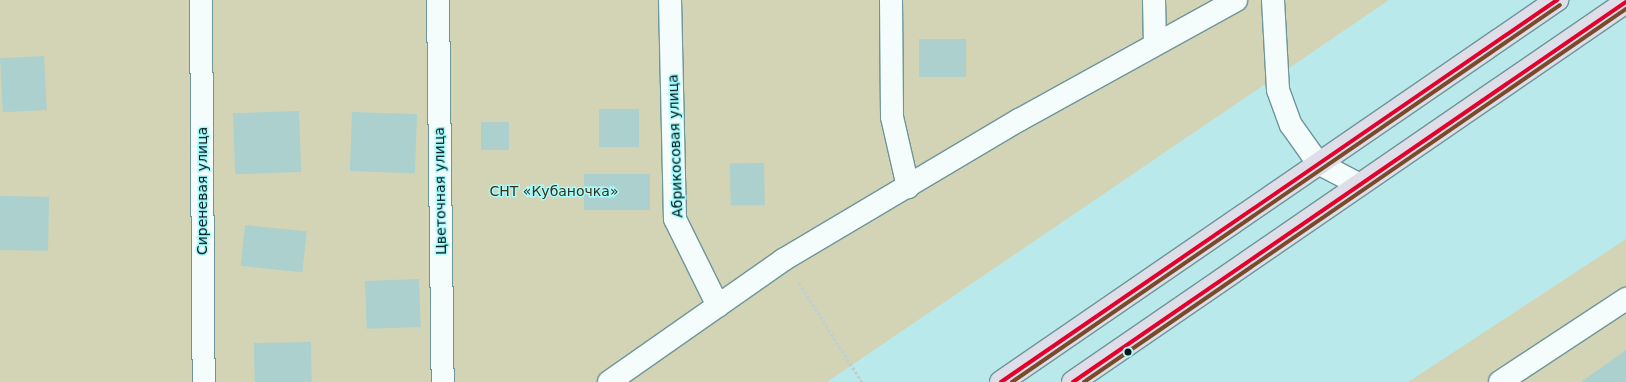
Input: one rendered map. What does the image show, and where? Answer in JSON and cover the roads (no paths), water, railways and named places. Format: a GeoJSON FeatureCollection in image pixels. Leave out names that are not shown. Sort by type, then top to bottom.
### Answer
{"type":"FeatureCollection","features":[{"type":"Feature","properties":{"kind":"highway"},"geometry":{"type":"LineString","coordinates":[[1001,382],[1557,0]]}},
{"type":"Feature","properties":{"kind":"highway"},"geometry":{"type":"LineString","coordinates":[[1073,382],[1626,2]]}},
{"type":"Feature","properties":{"kind":"street","name":"Сиреневая улица"},"geometry":{"type":"LineString","coordinates":[[201,0],[204,382]]}},
{"type":"Feature","properties":{"kind":"street","name":"Цветочная улица"},"geometry":{"type":"LineString","coordinates":[[438,0],[443,382]]}},
{"type":"Feature","properties":{"kind":"street","name":"Абрикосовая улица"},"geometry":{"type":"LineString","coordinates":[[670,0],[675,219],[718,306]]}},
{"type":"Feature","properties":{"kind":"street"},"geometry":{"type":"LineString","coordinates":[[891,0],[892,117],[908,187]]}},
{"type":"Feature","properties":{"kind":"street"},"geometry":{"type":"LineString","coordinates":[[1154,0],[1155,44]]}},
{"type":"Feature","properties":{"kind":"street"},"geometry":{"type":"LineString","coordinates":[[609,382],[783,260],[1155,44],[1236,0]]}},
{"type":"Feature","properties":{"kind":"street"},"geometry":{"type":"LineString","coordinates":[[1273,0],[1278,90],[1291,125],[1318,163],[1360,185]]}},
{"type":"Feature","properties":{"kind":"street"},"geometry":{"type":"LineString","coordinates":[[1500,382],[1626,299]]}},
{"type":"Feature","properties":{"kind":"park label","name":"СНТ «Кубаночка»"},"geometry":{"type":"Point","coordinates":[554,191]}}]}
